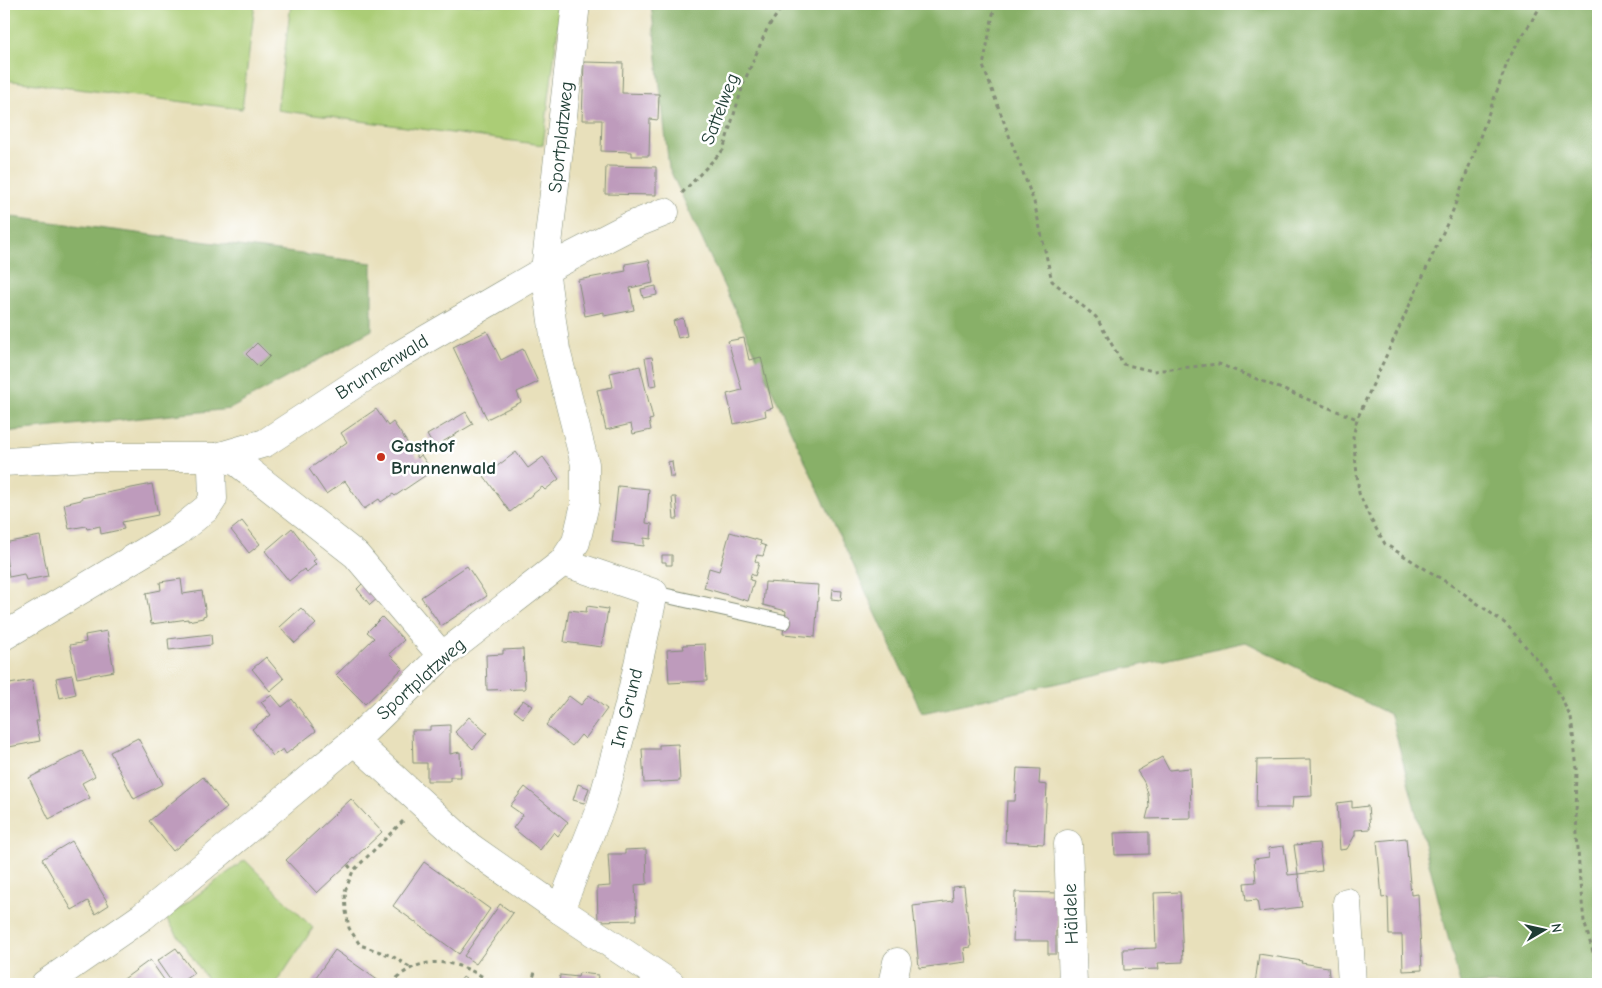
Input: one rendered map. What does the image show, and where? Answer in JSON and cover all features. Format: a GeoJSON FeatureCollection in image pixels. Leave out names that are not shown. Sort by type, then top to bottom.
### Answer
{"type":"FeatureCollection","features":[{"type":"Feature","properties":{"kind":"street","name":"Sportplatzweg"},"geometry":{"type":"LineString","coordinates":[[46,984],[142,916],[354,741],[442,656],[563,562],[576,542],[585,504],[585,464],[556,350],[545,270],[576,4]]}},
{"type":"Feature","properties":{"kind":"street"},"geometry":{"type":"LineString","coordinates":[[545,270],[630,226],[665,212]]}},
{"type":"Feature","properties":{"kind":"street","name":"Brunnenwald"},"geometry":{"type":"LineString","coordinates":[[4,462],[89,457],[217,456],[265,443],[399,355],[545,270]]}},
{"type":"Feature","properties":{"kind":"street"},"geometry":{"type":"LineString","coordinates":[[4,636],[176,533],[207,508],[213,499],[212,469],[217,456]]}},
{"type":"Feature","properties":{"kind":"street","name":"Brunnenwald"},"geometry":{"type":"LineString","coordinates":[[217,456],[237,462],[356,555],[442,656]]}},
{"type":"Feature","properties":{"kind":"street"},"geometry":{"type":"LineString","coordinates":[[563,562],[654,593]]}},
{"type":"Feature","properties":{"kind":"street","name":"Im Grund"},"geometry":{"type":"LineString","coordinates":[[560,910],[601,806],[628,709],[654,593]]}},
{"type":"Feature","properties":{"kind":"street"},"geometry":{"type":"LineString","coordinates":[[354,741],[470,847],[671,984]]}},
{"type":"Feature","properties":{"kind":"street","name":"Häldele"},"geometry":{"type":"LineString","coordinates":[[1068,844],[1073,984]]}},
{"type":"Feature","properties":{"kind":"street"},"geometry":{"type":"LineString","coordinates":[[1347,902],[1352,984]]}},
{"type":"Feature","properties":{"kind":"lane"},"geometry":{"type":"LineString","coordinates":[[654,593],[784,622]]}},
{"type":"Feature","properties":{"kind":"path","name":"Sattelweg"},"geometry":{"type":"LineString","coordinates":[[665,212],[723,150],[744,82],[767,29],[784,4]]}},
{"type":"Feature","properties":{"kind":"path"},"geometry":{"type":"LineString","coordinates":[[995,4],[983,66],[1034,202],[1052,281],[1096,317],[1123,364],[1153,372],[1219,364],[1357,419]]}},
{"type":"Feature","properties":{"kind":"path"},"geometry":{"type":"LineString","coordinates":[[1542,4],[1509,58],[1452,213],[1357,419],[1353,437],[1359,493],[1370,518],[1385,544],[1456,588],[1506,624],[1548,672],[1571,718],[1577,769],[1576,816],[1584,921],[1598,964]]}},
{"type":"Feature","properties":{"kind":"path"},"geometry":{"type":"LineString","coordinates":[[411,968],[392,956],[360,945],[349,928],[345,891],[353,871],[422,803]]}},
{"type":"Feature","properties":{"kind":"path"},"geometry":{"type":"LineString","coordinates":[[348,865],[353,871]]}},
{"type":"Feature","properties":{"kind":"path"},"geometry":{"type":"LineString","coordinates":[[391,984],[398,976],[411,968],[433,962],[452,963],[463,966],[494,984]]}},
{"type":"Feature","properties":{"kind":"path"},"geometry":{"type":"LineString","coordinates":[[531,984],[536,969]]}},
{"type":"Feature","properties":{"kind":"green space"},"geometry":{"type":"Polygon","coordinates":[[[4,4],[255,4],[242,109],[4,80],[4,4]]]}},
{"type":"Feature","properties":{"kind":"green space"},"geometry":{"type":"Polygon","coordinates":[[[291,4],[561,4],[543,145],[277,110],[291,4]]]}},
{"type":"Feature","properties":{"kind":"green space"},"geometry":{"type":"Polygon","coordinates":[[[651,4],[1598,4],[1598,984],[1460,984],[1391,715],[1246,642],[922,713],[669,168],[651,4]]]}},
{"type":"Feature","properties":{"kind":"green space"},"geometry":{"type":"Polygon","coordinates":[[[4,216],[372,263],[372,330],[230,409],[4,432],[4,216]]]}},
{"type":"Feature","properties":{"kind":"green space"},"geometry":{"type":"Polygon","coordinates":[[[245,860],[313,928],[276,984],[206,984],[209,982],[166,918],[245,860]]]}},
{"type":"Feature","properties":{"kind":"building"},"geometry":{"type":"Polygon","coordinates":[[[584,62],[623,63],[622,93],[659,94],[658,120],[650,119],[649,156],[632,156],[632,152],[601,151],[602,120],[582,120],[584,62]]]}},
{"type":"Feature","properties":{"kind":"building"},"geometry":{"type":"Polygon","coordinates":[[[606,166],[656,167],[656,195],[605,194],[606,166]]]}},
{"type":"Feature","properties":{"kind":"building"},"geometry":{"type":"Polygon","coordinates":[[[649,260],[653,283],[630,288],[634,310],[604,316],[604,312],[585,316],[578,280],[626,271],[625,264],[649,260]]]}},
{"type":"Feature","properties":{"kind":"building"},"geometry":{"type":"Polygon","coordinates":[[[656,286],[657,295],[643,298],[641,289],[656,286]]]}},
{"type":"Feature","properties":{"kind":"building"},"geometry":{"type":"Polygon","coordinates":[[[683,318],[687,336],[678,338],[673,321],[683,318]]]}},
{"type":"Feature","properties":{"kind":"building"},"geometry":{"type":"Polygon","coordinates":[[[487,331],[501,360],[523,349],[538,382],[517,392],[521,402],[487,419],[453,347],[487,331]]]}},
{"type":"Feature","properties":{"kind":"building"},"geometry":{"type":"Polygon","coordinates":[[[744,338],[749,360],[761,357],[773,408],[765,410],[766,416],[734,424],[727,394],[742,390],[728,341],[744,338]]]}},
{"type":"Feature","properties":{"kind":"building"},"geometry":{"type":"Polygon","coordinates":[[[257,343],[270,356],[259,367],[246,354],[257,343]]]}},
{"type":"Feature","properties":{"kind":"building"},"geometry":{"type":"Polygon","coordinates":[[[652,357],[657,385],[650,386],[645,358],[652,357]]]}},
{"type":"Feature","properties":{"kind":"building"},"geometry":{"type":"Polygon","coordinates":[[[640,366],[653,419],[649,420],[651,430],[633,434],[631,424],[606,430],[597,390],[613,387],[610,373],[640,366]]]}},
{"type":"Feature","properties":{"kind":"building"},"geometry":{"type":"Polygon","coordinates":[[[376,409],[388,426],[393,422],[418,458],[421,455],[432,471],[395,496],[393,494],[381,502],[379,499],[364,509],[345,481],[326,494],[309,469],[347,442],[341,433],[376,409]]]}},
{"type":"Feature","properties":{"kind":"building"},"geometry":{"type":"Polygon","coordinates":[[[466,412],[473,424],[434,447],[427,435],[466,412]]]}},
{"type":"Feature","properties":{"kind":"building"},"geometry":{"type":"Polygon","coordinates":[[[516,452],[528,468],[543,457],[559,479],[545,490],[542,487],[510,512],[484,476],[516,452]]]}},
{"type":"Feature","properties":{"kind":"building"},"geometry":{"type":"Polygon","coordinates":[[[672,461],[674,477],[670,477],[668,462],[672,461]]]}},
{"type":"Feature","properties":{"kind":"building"},"geometry":{"type":"Polygon","coordinates":[[[152,484],[158,515],[122,522],[124,529],[101,534],[100,526],[87,529],[86,526],[69,529],[64,504],[81,500],[81,498],[152,484]]]}},
{"type":"Feature","properties":{"kind":"building"},"geometry":{"type":"Polygon","coordinates":[[[618,486],[649,489],[646,523],[652,524],[651,539],[644,538],[644,546],[612,542],[618,486]]]}},
{"type":"Feature","properties":{"kind":"building"},"geometry":{"type":"Polygon","coordinates":[[[672,497],[676,497],[678,519],[674,519],[672,497]]]}},
{"type":"Feature","properties":{"kind":"building"},"geometry":{"type":"Polygon","coordinates":[[[242,521],[260,544],[249,553],[231,530],[242,521]]]}},
{"type":"Feature","properties":{"kind":"building"},"geometry":{"type":"Polygon","coordinates":[[[292,528],[316,559],[313,561],[316,564],[307,572],[304,569],[289,581],[265,551],[292,528]]]}},
{"type":"Feature","properties":{"kind":"building"},"geometry":{"type":"Polygon","coordinates":[[[730,532],[761,541],[760,544],[766,546],[763,556],[757,555],[755,561],[759,563],[755,576],[751,574],[750,580],[754,581],[748,601],[704,588],[709,568],[719,571],[730,532]]]}},
{"type":"Feature","properties":{"kind":"building"},"geometry":{"type":"Polygon","coordinates":[[[40,536],[48,576],[26,580],[24,574],[9,577],[4,543],[40,536]]]}},
{"type":"Feature","properties":{"kind":"building"},"geometry":{"type":"Polygon","coordinates":[[[662,555],[672,555],[672,565],[666,565],[666,562],[662,562],[662,555]]]}},
{"type":"Feature","properties":{"kind":"building"},"geometry":{"type":"Polygon","coordinates":[[[467,566],[487,596],[441,626],[421,597],[467,566]]]}},
{"type":"Feature","properties":{"kind":"building"},"geometry":{"type":"Polygon","coordinates":[[[181,579],[183,594],[202,591],[206,615],[203,618],[188,621],[188,619],[151,624],[146,593],[161,590],[160,582],[181,579]]]}},
{"type":"Feature","properties":{"kind":"building"},"geometry":{"type":"Polygon","coordinates":[[[365,581],[379,597],[370,605],[357,589],[365,581]]]}},
{"type":"Feature","properties":{"kind":"building"},"geometry":{"type":"Polygon","coordinates":[[[765,582],[819,585],[815,637],[783,634],[786,611],[763,605],[765,582]]]}},
{"type":"Feature","properties":{"kind":"building"},"geometry":{"type":"Polygon","coordinates":[[[832,590],[842,591],[841,600],[831,599],[832,590]]]}},
{"type":"Feature","properties":{"kind":"building"},"geometry":{"type":"Polygon","coordinates":[[[587,606],[608,609],[602,647],[564,642],[569,610],[586,612],[587,606]]]}},
{"type":"Feature","properties":{"kind":"building"},"geometry":{"type":"Polygon","coordinates":[[[301,608],[316,624],[295,643],[280,627],[301,608]]]}},
{"type":"Feature","properties":{"kind":"building"},"geometry":{"type":"Polygon","coordinates":[[[382,617],[404,640],[389,654],[403,668],[365,704],[336,675],[374,638],[367,632],[382,617]]]}},
{"type":"Feature","properties":{"kind":"building"},"geometry":{"type":"Polygon","coordinates":[[[107,631],[114,671],[77,678],[70,645],[86,642],[85,635],[107,631]]]}},
{"type":"Feature","properties":{"kind":"building"},"geometry":{"type":"Polygon","coordinates":[[[211,634],[212,645],[169,650],[168,639],[211,634]]]}},
{"type":"Feature","properties":{"kind":"building"},"geometry":{"type":"Polygon","coordinates":[[[705,644],[707,681],[669,683],[667,650],[684,649],[683,645],[705,644]]]}},
{"type":"Feature","properties":{"kind":"building"},"geometry":{"type":"Polygon","coordinates":[[[523,649],[525,689],[487,690],[486,655],[503,654],[503,650],[523,649]]]}},
{"type":"Feature","properties":{"kind":"building"},"geometry":{"type":"Polygon","coordinates":[[[266,657],[284,679],[270,691],[252,669],[266,657]]]}},
{"type":"Feature","properties":{"kind":"building"},"geometry":{"type":"Polygon","coordinates":[[[72,675],[76,694],[60,698],[56,678],[72,675]]]}},
{"type":"Feature","properties":{"kind":"building"},"geometry":{"type":"Polygon","coordinates":[[[32,680],[39,721],[36,721],[40,741],[4,748],[4,685],[32,680]]]}},
{"type":"Feature","properties":{"kind":"building"},"geometry":{"type":"Polygon","coordinates":[[[272,695],[282,707],[292,699],[316,731],[286,754],[283,749],[273,756],[252,729],[271,715],[261,702],[272,695]]]}},
{"type":"Feature","properties":{"kind":"building"},"geometry":{"type":"Polygon","coordinates":[[[589,695],[607,709],[585,739],[581,735],[572,746],[546,725],[569,696],[581,705],[589,695]]]}},
{"type":"Feature","properties":{"kind":"building"},"geometry":{"type":"Polygon","coordinates":[[[523,700],[532,706],[523,718],[514,711],[523,700]]]}},
{"type":"Feature","properties":{"kind":"building"},"geometry":{"type":"Polygon","coordinates":[[[469,717],[487,733],[473,749],[455,732],[469,717]]]}},
{"type":"Feature","properties":{"kind":"building"},"geometry":{"type":"Polygon","coordinates":[[[450,725],[450,754],[460,752],[461,777],[450,777],[450,781],[427,781],[427,763],[413,763],[412,730],[430,730],[430,726],[450,725]]]}},
{"type":"Feature","properties":{"kind":"building"},"geometry":{"type":"Polygon","coordinates":[[[138,738],[163,784],[134,799],[110,752],[138,738]]]}},
{"type":"Feature","properties":{"kind":"building"},"geometry":{"type":"Polygon","coordinates":[[[678,744],[680,781],[644,783],[642,749],[659,749],[659,745],[678,744]]]}},
{"type":"Feature","properties":{"kind":"building"},"geometry":{"type":"Polygon","coordinates":[[[82,751],[95,776],[82,783],[90,798],[49,819],[29,778],[82,751]]]}},
{"type":"Feature","properties":{"kind":"building"},"geometry":{"type":"Polygon","coordinates":[[[1162,757],[1169,770],[1190,768],[1191,818],[1146,819],[1149,807],[1148,794],[1144,782],[1137,771],[1162,757]]]}},
{"type":"Feature","properties":{"kind":"building"},"geometry":{"type":"Polygon","coordinates":[[[1311,759],[1312,796],[1293,797],[1292,808],[1256,808],[1257,760],[1311,759]]]}},
{"type":"Feature","properties":{"kind":"building"},"geometry":{"type":"Polygon","coordinates":[[[1017,768],[1040,769],[1039,784],[1047,785],[1044,844],[1005,842],[1007,801],[1015,801],[1017,768]]]}},
{"type":"Feature","properties":{"kind":"building"},"geometry":{"type":"Polygon","coordinates":[[[203,777],[227,808],[173,851],[149,821],[203,777]]]}},
{"type":"Feature","properties":{"kind":"building"},"geometry":{"type":"Polygon","coordinates":[[[578,784],[589,788],[584,803],[573,800],[578,784]]]}},
{"type":"Feature","properties":{"kind":"building"},"geometry":{"type":"Polygon","coordinates":[[[525,787],[568,822],[558,836],[554,832],[540,850],[513,828],[523,815],[510,806],[525,787]]]}},
{"type":"Feature","properties":{"kind":"building"},"geometry":{"type":"Polygon","coordinates":[[[351,799],[382,832],[317,893],[286,860],[351,799]]]}},
{"type":"Feature","properties":{"kind":"building"},"geometry":{"type":"Polygon","coordinates":[[[1352,801],[1352,808],[1368,806],[1370,829],[1355,830],[1355,835],[1347,849],[1340,850],[1337,803],[1352,801]]]}},
{"type":"Feature","properties":{"kind":"building"},"geometry":{"type":"Polygon","coordinates":[[[1149,832],[1149,854],[1115,855],[1114,833],[1149,832]]]}},
{"type":"Feature","properties":{"kind":"building"},"geometry":{"type":"Polygon","coordinates":[[[1406,838],[1411,895],[1418,894],[1422,970],[1403,971],[1402,935],[1389,935],[1388,897],[1382,898],[1377,841],[1406,838]]]}},
{"type":"Feature","properties":{"kind":"building"},"geometry":{"type":"Polygon","coordinates":[[[72,841],[109,905],[95,914],[88,901],[72,910],[42,859],[72,841]]]}},
{"type":"Feature","properties":{"kind":"building"},"geometry":{"type":"Polygon","coordinates":[[[1319,843],[1322,871],[1298,874],[1294,845],[1319,843]]]}},
{"type":"Feature","properties":{"kind":"building"},"geometry":{"type":"Polygon","coordinates":[[[1284,846],[1288,875],[1298,874],[1302,907],[1259,912],[1257,900],[1246,901],[1244,883],[1256,882],[1254,859],[1269,857],[1268,848],[1284,846]]]}},
{"type":"Feature","properties":{"kind":"building"},"geometry":{"type":"Polygon","coordinates":[[[646,849],[647,884],[635,885],[637,920],[598,921],[597,887],[610,886],[608,854],[625,854],[625,850],[646,849]]]}},
{"type":"Feature","properties":{"kind":"building"},"geometry":{"type":"Polygon","coordinates":[[[424,862],[490,909],[459,954],[393,906],[424,862]]]}},
{"type":"Feature","properties":{"kind":"building"},"geometry":{"type":"Polygon","coordinates":[[[964,886],[971,947],[964,948],[966,962],[919,968],[913,906],[953,901],[952,887],[964,886]]]}},
{"type":"Feature","properties":{"kind":"building"},"geometry":{"type":"Polygon","coordinates":[[[1015,892],[1059,893],[1056,954],[1048,954],[1048,941],[1013,941],[1015,892]]]}},
{"type":"Feature","properties":{"kind":"building"},"geometry":{"type":"Polygon","coordinates":[[[1180,892],[1183,962],[1158,963],[1159,969],[1124,970],[1123,949],[1156,948],[1154,893],[1180,892]]]}},
{"type":"Feature","properties":{"kind":"building"},"geometry":{"type":"Polygon","coordinates":[[[500,904],[513,913],[476,964],[464,956],[500,904]]]}},
{"type":"Feature","properties":{"kind":"building"},"geometry":{"type":"Polygon","coordinates":[[[176,948],[194,973],[178,984],[173,984],[157,961],[176,948]]]}},
{"type":"Feature","properties":{"kind":"building"},"geometry":{"type":"Polygon","coordinates":[[[335,950],[379,981],[377,984],[311,984],[335,950]]]}},
{"type":"Feature","properties":{"kind":"building"},"geometry":{"type":"Polygon","coordinates":[[[1259,954],[1328,967],[1330,984],[1255,984],[1259,954]]]}},
{"type":"Feature","properties":{"kind":"building"},"geometry":{"type":"Polygon","coordinates":[[[150,960],[167,984],[117,984],[150,960]]]}},
{"type":"Feature","properties":{"kind":"building"},"geometry":{"type":"Polygon","coordinates":[[[579,973],[598,975],[597,984],[559,984],[560,975],[578,977],[579,973]]]}},
{"type":"Feature","properties":{"kind":"building"},"geometry":{"type":"Polygon","coordinates":[[[463,977],[473,984],[458,984],[463,977]]]}},
{"type":"Feature","properties":{"kind":"place","name":"Gasthof Brunnenwald"},"geometry":{"type":"Point","coordinates":[381,457]}}]}
